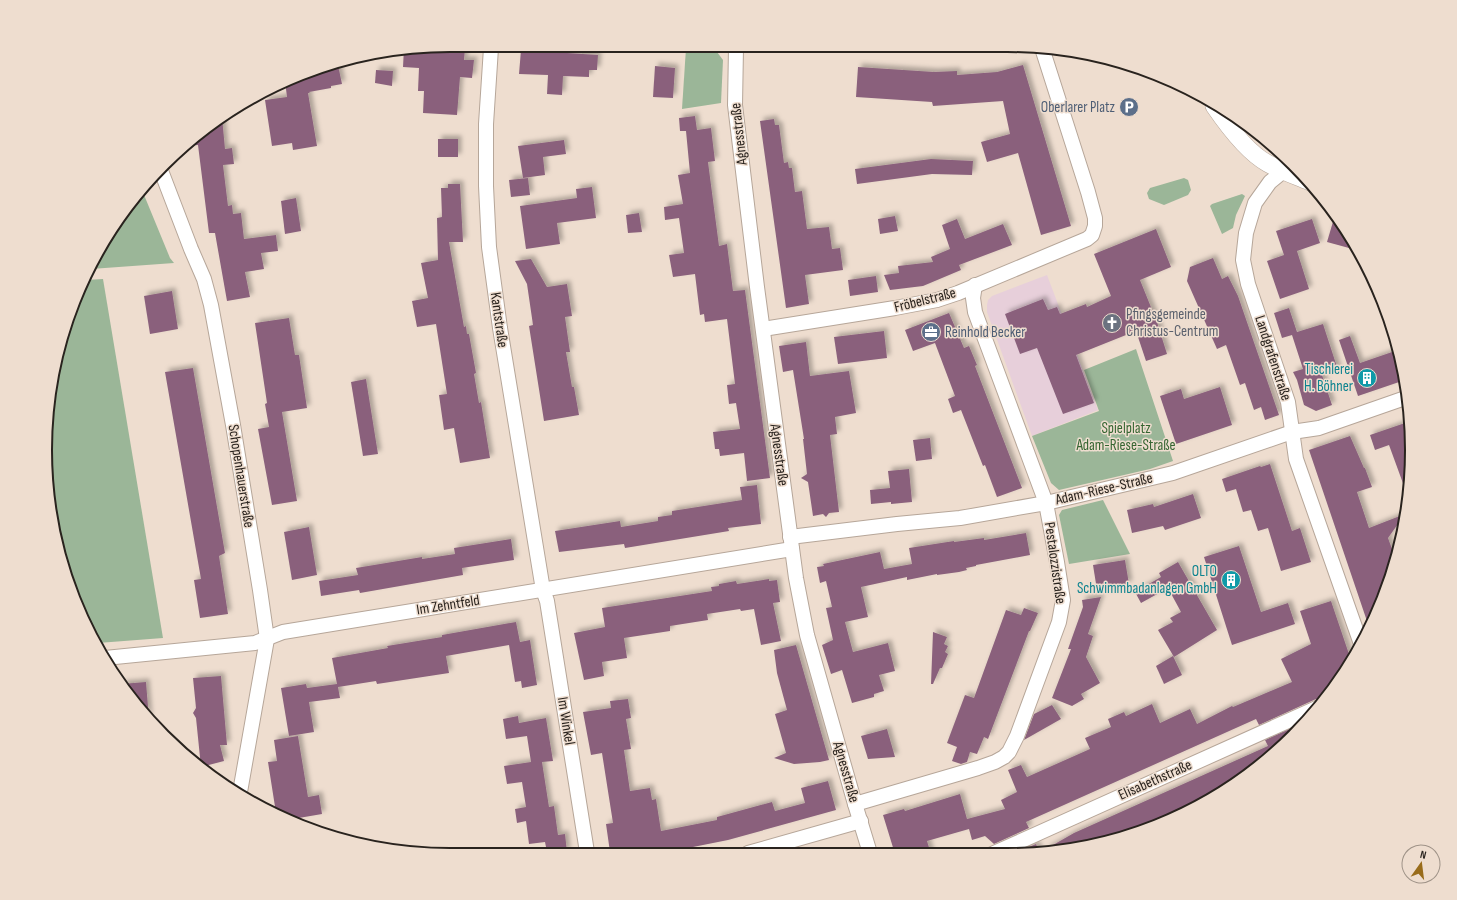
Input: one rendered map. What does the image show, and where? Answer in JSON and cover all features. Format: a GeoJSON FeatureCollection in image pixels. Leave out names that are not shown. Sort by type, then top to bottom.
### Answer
{"type":"FeatureCollection","features":[{"type":"Feature","properties":{"kind":"street","name":"Kantstraße"},"geometry":{"type":"LineString","coordinates":[[491,52],[486,124],[486,186],[489,247],[501,336],[543,590]]}},
{"type":"Feature","properties":{"kind":"street","name":"Agnesstraße"},"geometry":{"type":"LineString","coordinates":[[736,52],[735,105],[796,578],[807,635],[868,848]]}},
{"type":"Feature","properties":{"kind":"street","name":"Fröbelstraße"},"geometry":{"type":"LineString","coordinates":[[763,329],[937,300],[958,293],[1087,239],[1092,235],[1095,226],[1095,218],[1044,54]]}},
{"type":"Feature","properties":{"kind":"street"},"geometry":{"type":"LineString","coordinates":[[1221,114],[1249,150],[1266,163],[1287,168]]}},
{"type":"Feature","properties":{"kind":"street","name":"Landgrafenstraße"},"geometry":{"type":"LineString","coordinates":[[1287,168],[1270,182],[1255,203],[1246,233],[1243,260],[1248,284],[1288,402],[1296,459],[1358,637]]}},
{"type":"Feature","properties":{"kind":"street","name":"Schopenhauerstraße"},"geometry":{"type":"LineString","coordinates":[[163,175],[204,279],[211,305],[233,425],[267,639],[241,788]]}},
{"type":"Feature","properties":{"kind":"street","name":"Pestalozzistraße"},"geometry":{"type":"LineString","coordinates":[[855,804],[983,767],[1004,757],[1009,752],[1032,697],[1062,611],[1063,600],[1046,503],[975,312],[973,298],[975,285]]}},
{"type":"Feature","properties":{"kind":"street","name":"Adam-Riese-Straße"},"geometry":{"type":"LineString","coordinates":[[791,543],[896,524],[960,518],[1046,503],[1173,473],[1292,432],[1319,428],[1402,399]]}},
{"type":"Feature","properties":{"kind":"street","name":"Im Zehntfeld"},"geometry":{"type":"LineString","coordinates":[[110,657],[255,643],[283,632],[543,590],[791,543]]}},
{"type":"Feature","properties":{"kind":"street","name":"Im Winkel"},"geometry":{"type":"LineString","coordinates":[[543,590],[548,607],[586,848]]}},
{"type":"Feature","properties":{"kind":"street","name":"Elisabethstraße"},"geometry":{"type":"LineString","coordinates":[[1005,848],[1305,713]]}},
{"type":"Feature","properties":{"kind":"street"},"geometry":{"type":"LineString","coordinates":[[766,848],[861,821]]}},
{"type":"Feature","properties":{"kind":"shaded area"},"geometry":{"type":"Polygon","coordinates":[[[1047,275],[1098,410],[1032,436],[987,312],[987,305],[988,300],[992,296],[1047,275]]]}},
{"type":"Feature","properties":{"kind":"green space"},"geometry":{"type":"Polygon","coordinates":[[[686,52],[717,52],[723,60],[721,103],[682,109],[686,52]]]}},
{"type":"Feature","properties":{"kind":"green space"},"geometry":{"type":"Polygon","coordinates":[[[1184,178],[1188,180],[1191,190],[1188,195],[1164,205],[1149,199],[1147,193],[1150,188],[1184,178]]]}},
{"type":"Feature","properties":{"kind":"green space"},"geometry":{"type":"Polygon","coordinates":[[[1242,194],[1245,196],[1236,215],[1233,228],[1222,234],[1210,206],[1242,194]]]}},
{"type":"Feature","properties":{"kind":"green space"},"geometry":{"type":"Polygon","coordinates":[[[144,196],[170,258],[174,263],[96,269],[119,229],[144,196]]]}},
{"type":"Feature","properties":{"kind":"green space"},"geometry":{"type":"Polygon","coordinates":[[[103,279],[163,638],[102,643],[82,602],[73,578],[60,528],[55,502],[52,450],[55,398],[73,322],[90,280],[103,279]]]}},
{"type":"Feature","properties":{"kind":"green space","name":"Spielplatz Adam-Riese-Straße"},"geometry":{"type":"Polygon","coordinates":[[[1136,349],[1173,461],[1150,469],[1059,490],[1051,483],[1032,436],[1099,411],[1084,370],[1136,349]]]}},
{"type":"Feature","properties":{"kind":"green space"},"geometry":{"type":"Polygon","coordinates":[[[1103,500],[1130,554],[1069,564],[1059,515],[1062,510],[1103,500]]]}},
{"type":"Feature","properties":{"kind":"building"},"geometry":{"type":"Polygon","coordinates":[[[465,52],[464,60],[474,60],[472,78],[460,77],[457,115],[423,113],[424,91],[418,91],[419,68],[403,67],[404,55],[465,52]]]}},
{"type":"Feature","properties":{"kind":"building"},"geometry":{"type":"Polygon","coordinates":[[[521,52],[552,52],[598,55],[597,70],[589,70],[589,77],[563,76],[562,95],[547,94],[548,75],[519,74],[521,52]]]}},
{"type":"Feature","properties":{"kind":"building"},"geometry":{"type":"Polygon","coordinates":[[[1023,65],[1071,226],[1041,235],[1018,153],[987,162],[981,142],[1010,134],[1003,101],[933,106],[932,102],[856,97],[858,67],[934,72],[957,71],[957,75],[997,72],[1023,65]]]}},
{"type":"Feature","properties":{"kind":"building"},"geometry":{"type":"Polygon","coordinates":[[[655,66],[675,68],[673,98],[653,97],[655,66]]]}},
{"type":"Feature","properties":{"kind":"building"},"geometry":{"type":"Polygon","coordinates":[[[339,68],[342,84],[308,93],[317,146],[293,150],[292,143],[272,146],[265,100],[287,97],[286,88],[322,73],[339,68]]]}},
{"type":"Feature","properties":{"kind":"building"},"geometry":{"type":"Polygon","coordinates":[[[376,70],[393,71],[392,86],[375,83],[376,70]]]}},
{"type":"Feature","properties":{"kind":"building"},"geometry":{"type":"Polygon","coordinates":[[[695,116],[697,130],[711,128],[715,161],[708,162],[719,246],[727,244],[733,291],[745,290],[770,478],[747,481],[744,453],[720,456],[719,449],[715,449],[713,432],[740,429],[736,403],[729,404],[727,385],[735,384],[727,319],[705,322],[704,314],[700,315],[695,274],[673,277],[669,255],[684,253],[679,218],[665,220],[664,207],[683,204],[678,175],[690,173],[686,131],[680,131],[679,118],[695,116]]]}},
{"type":"Feature","properties":{"kind":"building"},"geometry":{"type":"Polygon","coordinates":[[[774,119],[775,125],[779,125],[784,163],[788,162],[789,168],[792,168],[795,192],[802,191],[807,229],[829,227],[832,249],[840,248],[843,270],[805,275],[809,304],[786,308],[760,121],[774,119]]]}},
{"type":"Feature","properties":{"kind":"building"},"geometry":{"type":"Polygon","coordinates":[[[223,124],[225,149],[232,148],[234,164],[223,165],[228,206],[232,205],[233,214],[241,213],[244,239],[276,235],[278,251],[261,253],[264,269],[245,272],[250,297],[227,301],[215,233],[209,233],[198,145],[195,145],[223,124]]]}},
{"type":"Feature","properties":{"kind":"building"},"geometry":{"type":"Polygon","coordinates":[[[438,139],[458,139],[458,157],[438,157],[438,139]]]}},
{"type":"Feature","properties":{"kind":"building"},"geometry":{"type":"Polygon","coordinates":[[[564,140],[566,154],[543,157],[545,175],[523,178],[518,146],[564,140]]]}},
{"type":"Feature","properties":{"kind":"building"},"geometry":{"type":"Polygon","coordinates":[[[931,159],[973,161],[972,175],[932,174],[857,184],[855,169],[931,159]]]}},
{"type":"Feature","properties":{"kind":"building"},"geometry":{"type":"Polygon","coordinates":[[[528,178],[530,195],[511,197],[509,180],[528,178]]]}},
{"type":"Feature","properties":{"kind":"building"},"geometry":{"type":"Polygon","coordinates":[[[448,184],[460,184],[463,242],[449,242],[464,327],[466,326],[467,334],[469,334],[476,373],[474,374],[479,403],[481,402],[490,458],[460,463],[454,428],[444,430],[439,395],[447,394],[436,324],[417,327],[412,301],[428,298],[421,263],[438,260],[437,218],[442,217],[441,188],[448,188],[448,184]]]}},
{"type":"Feature","properties":{"kind":"building"},"geometry":{"type":"Polygon","coordinates":[[[592,187],[596,218],[557,223],[560,244],[526,249],[520,206],[577,198],[576,189],[592,187]]]}},
{"type":"Feature","properties":{"kind":"building"},"geometry":{"type":"Polygon","coordinates":[[[296,198],[301,231],[285,234],[281,201],[296,198]]]}},
{"type":"Feature","properties":{"kind":"building"},"geometry":{"type":"Polygon","coordinates":[[[639,213],[642,232],[628,233],[626,215],[639,213]]]}},
{"type":"Feature","properties":{"kind":"building"},"geometry":{"type":"Polygon","coordinates":[[[895,216],[898,231],[880,234],[878,219],[895,216]]]}},
{"type":"Feature","properties":{"kind":"building"},"geometry":{"type":"Polygon","coordinates":[[[957,219],[965,239],[1003,224],[1012,245],[959,265],[961,270],[923,286],[890,290],[884,275],[899,273],[898,266],[933,262],[931,257],[950,249],[942,225],[957,219]]]}},
{"type":"Feature","properties":{"kind":"building"},"geometry":{"type":"Polygon","coordinates":[[[1312,219],[1320,243],[1297,251],[1309,289],[1280,299],[1267,261],[1284,255],[1276,231],[1312,219]]]}},
{"type":"Feature","properties":{"kind":"building"},"geometry":{"type":"Polygon","coordinates":[[[1333,222],[1350,248],[1327,242],[1333,222]]]}},
{"type":"Feature","properties":{"kind":"building"},"geometry":{"type":"Polygon","coordinates":[[[1156,229],[1171,267],[1140,280],[1157,322],[1167,354],[1146,361],[1136,331],[1076,355],[1094,403],[1063,414],[1037,348],[1020,354],[1005,314],[1043,299],[1048,310],[1057,307],[1060,314],[1086,304],[1087,307],[1111,296],[1094,254],[1156,229]]]}},
{"type":"Feature","properties":{"kind":"building"},"geometry":{"type":"Polygon","coordinates":[[[1213,258],[1222,279],[1228,276],[1238,296],[1279,415],[1265,420],[1261,407],[1254,410],[1245,383],[1240,385],[1226,345],[1217,349],[1187,281],[1190,267],[1213,258]]]}},
{"type":"Feature","properties":{"kind":"building"},"geometry":{"type":"Polygon","coordinates":[[[531,259],[547,287],[567,284],[572,316],[565,317],[570,352],[566,352],[579,415],[544,421],[529,326],[533,325],[527,284],[515,261],[531,259]]]}},
{"type":"Feature","properties":{"kind":"building"},"geometry":{"type":"Polygon","coordinates":[[[876,276],[878,292],[850,296],[848,280],[876,276]]]}},
{"type":"Feature","properties":{"kind":"building"},"geometry":{"type":"Polygon","coordinates":[[[172,291],[178,329],[150,334],[144,296],[172,291]]]}},
{"type":"Feature","properties":{"kind":"building"},"geometry":{"type":"Polygon","coordinates":[[[1289,308],[1297,332],[1323,324],[1338,370],[1322,375],[1332,405],[1316,411],[1304,405],[1297,380],[1293,372],[1303,369],[1292,335],[1282,338],[1274,313],[1289,308]]]}},
{"type":"Feature","properties":{"kind":"building"},"geometry":{"type":"Polygon","coordinates":[[[949,313],[964,348],[969,346],[977,365],[975,366],[1022,488],[997,497],[961,410],[953,413],[948,399],[955,396],[935,343],[913,351],[905,330],[949,313]]]}},
{"type":"Feature","properties":{"kind":"building"},"geometry":{"type":"Polygon","coordinates":[[[289,318],[295,355],[299,355],[307,408],[282,412],[297,501],[272,505],[258,429],[269,427],[265,404],[267,403],[255,323],[289,318]]]}},
{"type":"Feature","properties":{"kind":"building"},"geometry":{"type":"Polygon","coordinates":[[[884,331],[887,358],[838,364],[834,337],[884,331]]]}},
{"type":"Feature","properties":{"kind":"building"},"geometry":{"type":"Polygon","coordinates":[[[1350,336],[1360,363],[1392,352],[1399,382],[1358,396],[1339,340],[1350,336]]]}},
{"type":"Feature","properties":{"kind":"building"},"geometry":{"type":"Polygon","coordinates":[[[806,342],[810,376],[849,371],[856,413],[835,417],[837,434],[830,435],[839,512],[829,513],[826,517],[823,514],[813,516],[808,482],[801,478],[807,474],[804,439],[793,370],[783,372],[779,346],[806,342]]]}},
{"type":"Feature","properties":{"kind":"building"},"geometry":{"type":"Polygon","coordinates":[[[193,368],[225,553],[219,556],[228,614],[200,618],[194,580],[201,579],[165,372],[193,368]]]}},
{"type":"Feature","properties":{"kind":"building"},"geometry":{"type":"Polygon","coordinates":[[[366,379],[378,454],[363,456],[351,382],[366,379]]]}},
{"type":"Feature","properties":{"kind":"building"},"geometry":{"type":"Polygon","coordinates":[[[1220,387],[1232,425],[1176,444],[1160,396],[1181,389],[1184,399],[1220,387]]]}},
{"type":"Feature","properties":{"kind":"building"},"geometry":{"type":"Polygon","coordinates":[[[1404,423],[1405,450],[1403,484],[1389,445],[1375,450],[1370,435],[1404,423]]]}},
{"type":"Feature","properties":{"kind":"building"},"geometry":{"type":"Polygon","coordinates":[[[1350,436],[1372,487],[1357,492],[1369,528],[1399,516],[1398,524],[1388,538],[1392,549],[1391,553],[1384,578],[1367,620],[1309,450],[1350,436]]]}},
{"type":"Feature","properties":{"kind":"building"},"geometry":{"type":"Polygon","coordinates":[[[930,438],[932,459],[916,461],[913,440],[930,438]]]}},
{"type":"Feature","properties":{"kind":"building"},"geometry":{"type":"Polygon","coordinates":[[[1270,464],[1292,531],[1300,528],[1311,562],[1281,571],[1268,528],[1258,531],[1251,510],[1243,512],[1236,489],[1226,492],[1222,479],[1270,464]]]}},
{"type":"Feature","properties":{"kind":"building"},"geometry":{"type":"Polygon","coordinates":[[[909,469],[912,502],[871,504],[870,490],[890,488],[888,471],[909,469]]]}},
{"type":"Feature","properties":{"kind":"building"},"geometry":{"type":"Polygon","coordinates":[[[757,485],[761,524],[728,528],[729,531],[625,548],[624,544],[559,552],[555,531],[620,521],[621,527],[658,521],[658,517],[672,515],[672,511],[742,500],[740,487],[757,485]]]}},
{"type":"Feature","properties":{"kind":"building"},"geometry":{"type":"Polygon","coordinates":[[[1193,494],[1201,518],[1165,530],[1163,526],[1132,533],[1127,510],[1153,504],[1154,507],[1193,494]]]}},
{"type":"Feature","properties":{"kind":"building"},"geometry":{"type":"Polygon","coordinates":[[[309,527],[317,575],[292,580],[284,532],[309,527]]]}},
{"type":"Feature","properties":{"kind":"building"},"geometry":{"type":"Polygon","coordinates":[[[1026,533],[1030,555],[976,565],[959,572],[937,574],[907,580],[907,577],[861,587],[868,617],[845,622],[853,652],[888,643],[895,671],[879,675],[884,691],[874,694],[874,697],[852,703],[842,670],[831,674],[822,645],[833,640],[826,608],[832,607],[826,581],[820,583],[817,567],[824,566],[823,564],[880,552],[884,569],[912,564],[909,548],[954,541],[984,538],[984,540],[1026,533]]]}},
{"type":"Feature","properties":{"kind":"building"},"geometry":{"type":"Polygon","coordinates":[[[511,539],[514,560],[462,568],[463,575],[360,593],[359,590],[321,596],[319,581],[358,575],[356,568],[422,557],[422,559],[455,554],[454,548],[511,539]]]}},
{"type":"Feature","properties":{"kind":"building","name":"OLTO Schwimmbadanlagen GmbH"},"geometry":{"type":"Polygon","coordinates":[[[1239,546],[1261,612],[1288,603],[1295,624],[1232,645],[1204,557],[1239,546]]]}},
{"type":"Feature","properties":{"kind":"building"},"geometry":{"type":"Polygon","coordinates":[[[1125,560],[1129,584],[1097,590],[1093,565],[1125,560]]]}},
{"type":"Feature","properties":{"kind":"building"},"geometry":{"type":"Polygon","coordinates":[[[1178,562],[1217,630],[1174,657],[1158,630],[1173,622],[1170,618],[1181,612],[1168,588],[1141,603],[1135,592],[1161,577],[1159,573],[1178,562]]]}},
{"type":"Feature","properties":{"kind":"building"},"geometry":{"type":"Polygon","coordinates":[[[769,579],[769,581],[777,580],[780,602],[773,603],[781,641],[761,645],[754,609],[741,611],[740,609],[707,614],[708,620],[670,626],[670,631],[624,638],[627,658],[602,662],[604,676],[584,680],[574,633],[605,627],[602,608],[712,591],[711,587],[736,581],[737,584],[769,579]]]}},
{"type":"Feature","properties":{"kind":"building"},"geometry":{"type":"Polygon","coordinates":[[[1101,597],[1088,634],[1093,636],[1086,657],[1100,683],[1081,694],[1084,699],[1072,706],[1052,698],[1071,649],[1068,649],[1083,607],[1082,600],[1101,597]]]}},
{"type":"Feature","properties":{"kind":"building"},"geometry":{"type":"Polygon","coordinates":[[[1331,601],[1349,654],[1317,699],[1259,725],[1256,719],[1026,822],[1029,828],[994,844],[985,836],[972,840],[969,829],[927,841],[929,848],[893,848],[883,815],[904,809],[905,811],[960,794],[967,819],[1005,809],[1001,800],[1017,792],[1008,770],[1021,765],[1027,777],[1090,749],[1085,738],[1111,727],[1108,719],[1124,712],[1126,716],[1152,704],[1160,723],[1190,709],[1197,724],[1232,706],[1233,707],[1292,682],[1281,659],[1311,644],[1300,611],[1331,601]]]}},
{"type":"Feature","properties":{"kind":"building"},"geometry":{"type":"Polygon","coordinates":[[[1024,608],[1038,613],[1029,631],[988,739],[984,737],[977,754],[970,752],[967,762],[961,764],[952,761],[957,747],[947,743],[965,695],[974,698],[1006,610],[1021,615],[1024,608]]]}},
{"type":"Feature","properties":{"kind":"building"},"geometry":{"type":"Polygon","coordinates":[[[516,622],[520,642],[530,640],[537,685],[522,688],[521,681],[515,682],[509,645],[446,656],[449,673],[377,684],[376,681],[338,687],[340,698],[309,702],[314,732],[289,736],[281,688],[306,684],[307,688],[337,684],[332,658],[388,648],[387,646],[442,637],[442,635],[516,622]]]}},
{"type":"Feature","properties":{"kind":"building"},"geometry":{"type":"Polygon","coordinates":[[[933,632],[947,637],[944,644],[948,646],[945,652],[948,654],[933,684],[931,684],[933,632]]]}},
{"type":"Feature","properties":{"kind":"building"},"geometry":{"type":"Polygon","coordinates":[[[796,645],[829,760],[794,764],[774,758],[786,753],[775,714],[787,710],[777,673],[774,650],[796,645]]]}},
{"type":"Feature","properties":{"kind":"building"},"geometry":{"type":"Polygon","coordinates":[[[1173,656],[1182,675],[1164,684],[1156,666],[1173,656]]]}},
{"type":"Feature","properties":{"kind":"building"},"geometry":{"type":"Polygon","coordinates":[[[221,676],[227,745],[220,745],[224,761],[207,765],[200,759],[196,718],[193,713],[196,708],[193,678],[221,676]]]}},
{"type":"Feature","properties":{"kind":"building"},"geometry":{"type":"Polygon","coordinates":[[[146,682],[148,709],[134,692],[128,683],[146,682]]]}},
{"type":"Feature","properties":{"kind":"building"},"geometry":{"type":"Polygon","coordinates":[[[628,699],[631,718],[626,719],[631,749],[624,750],[630,791],[650,788],[652,800],[656,799],[661,831],[717,820],[717,817],[772,802],[775,811],[805,803],[801,788],[828,781],[836,810],[728,840],[688,848],[609,848],[606,824],[613,823],[602,753],[591,755],[583,712],[611,708],[610,701],[628,699]]]}},
{"type":"Feature","properties":{"kind":"building"},"geometry":{"type":"Polygon","coordinates":[[[1052,705],[1061,719],[1024,740],[1034,714],[1052,705]]]}},
{"type":"Feature","properties":{"kind":"building"},"geometry":{"type":"Polygon","coordinates":[[[518,716],[519,723],[546,718],[553,761],[542,762],[549,807],[554,806],[558,835],[565,834],[567,848],[546,848],[545,842],[529,844],[526,821],[517,823],[515,809],[526,807],[522,782],[507,784],[504,766],[531,762],[527,736],[506,739],[503,719],[518,716]]]}},
{"type":"Feature","properties":{"kind":"building"},"geometry":{"type":"Polygon","coordinates":[[[887,729],[895,757],[868,759],[861,736],[887,729]]]}},
{"type":"Feature","properties":{"kind":"building"},"geometry":{"type":"Polygon","coordinates":[[[1290,729],[1249,766],[1206,795],[1183,807],[1135,827],[1085,840],[1052,846],[1074,833],[1268,746],[1265,740],[1290,729]]]}},
{"type":"Feature","properties":{"kind":"building"},"geometry":{"type":"Polygon","coordinates":[[[298,736],[308,797],[319,795],[322,814],[298,818],[275,808],[268,762],[277,761],[274,740],[298,736]]]}},
{"type":"Feature","properties":{"kind":"building"},"geometry":{"type":"Polygon","coordinates":[[[1036,844],[1037,847],[1033,847],[1029,847],[1036,844]]]}},
{"type":"Feature","properties":{"kind":"place","name":"Oberlarer Platz"},"geometry":{"type":"Point","coordinates":[1129,107]}},
{"type":"Feature","properties":{"kind":"place","name":"Pfingsgemeinde Christus-Centrum"},"geometry":{"type":"Point","coordinates":[1112,323]}},
{"type":"Feature","properties":{"kind":"place","name":"Reinhold Becker"},"geometry":{"type":"Point","coordinates":[931,332]}},
{"type":"Feature","properties":{"kind":"place","name":"Tischlerei H. Böhner"},"geometry":{"type":"Point","coordinates":[1367,378]}},
{"type":"Feature","properties":{"kind":"place","name":"OLTO Schwimmbadanlagen GmbH"},"geometry":{"type":"Point","coordinates":[1231,580]}}]}
